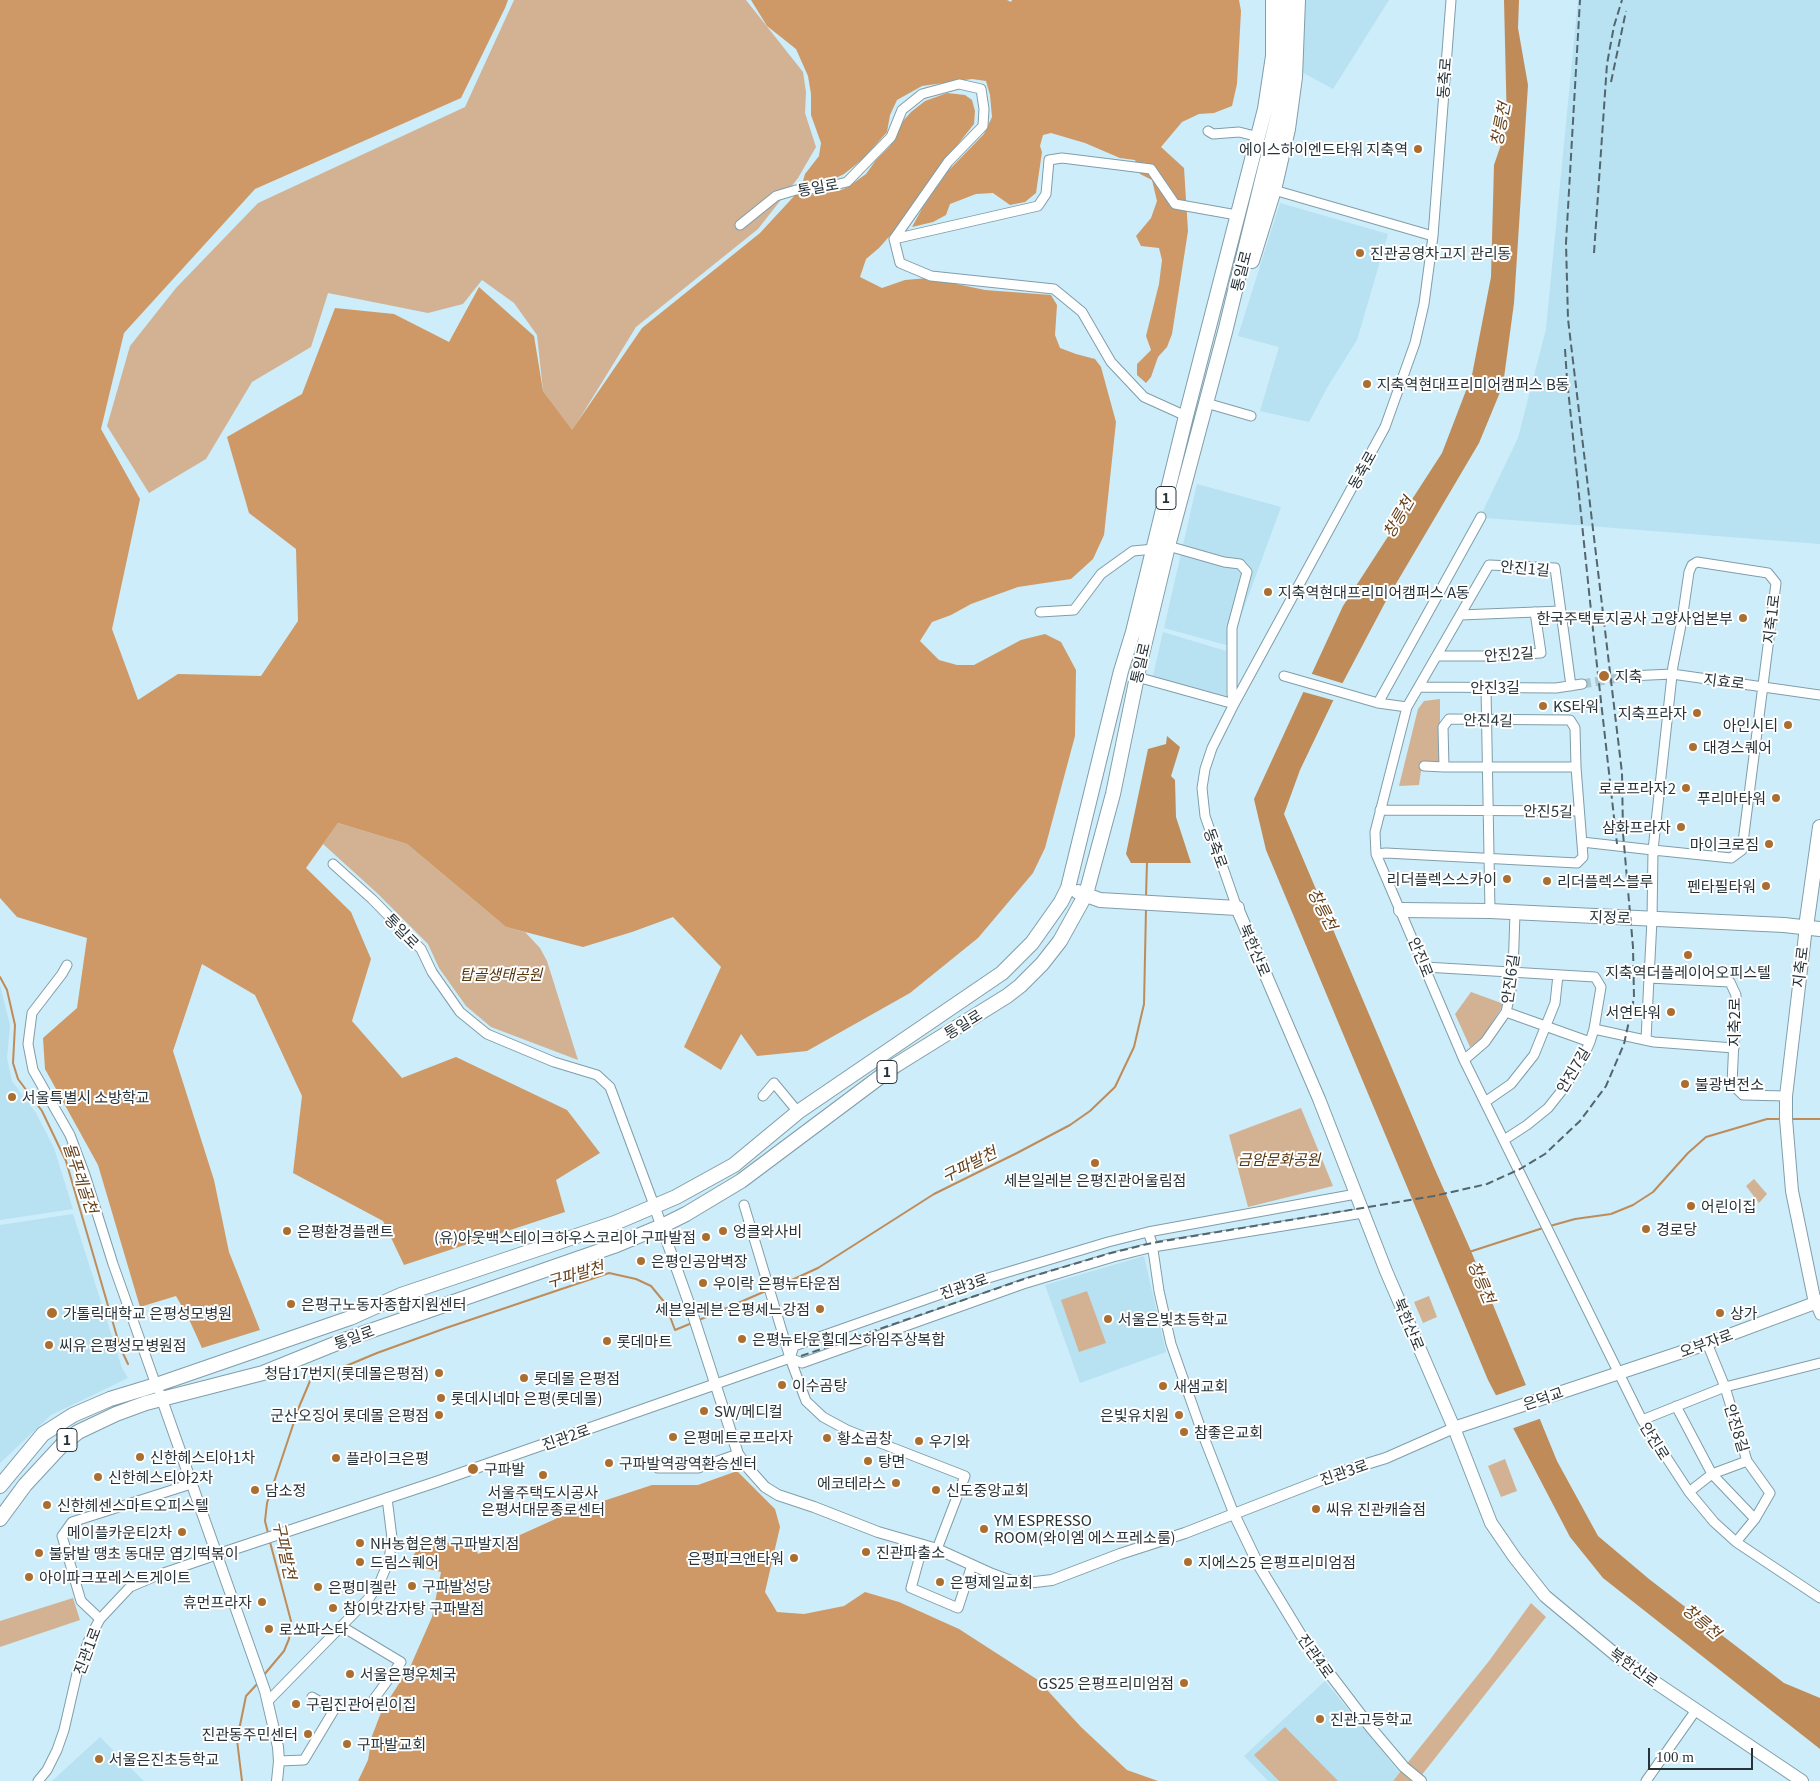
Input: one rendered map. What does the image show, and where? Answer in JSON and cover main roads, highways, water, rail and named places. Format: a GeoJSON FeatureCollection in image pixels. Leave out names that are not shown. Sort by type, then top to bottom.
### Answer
{"type":"FeatureCollection","features":[{"type":"Feature","properties":{"kind":"main road"},"geometry":{"type":"LineString","coordinates":[[1210,325],[1219,262],[1258,102],[1264,54],[1264,0]]}},
{"type":"Feature","properties":{"kind":"main road","name":"통일로"},"geometry":{"type":"LineString","coordinates":[[0,1486],[43,1434],[74,1415],[110,1399],[350,1318],[401,1296],[614,1223],[676,1197],[734,1165],[798,1112],[1002,973],[1032,944],[1061,902],[1068,888],[1121,671],[1134,632],[1186,416],[1265,109],[1272,56],[1274,0]]}},
{"type":"Feature","properties":{"kind":"main road","name":"통일로"},"geometry":{"type":"LineString","coordinates":[[0,1519],[31,1478],[62,1445],[78,1432],[116,1414],[162,1399],[263,1373],[347,1339],[614,1246],[686,1214],[741,1181],[896,1065],[1020,986],[1060,941],[1086,894],[1113,794],[1137,677],[1168,546],[1264,176],[1278,115],[1285,57],[1286,0]]}},
{"type":"Feature","properties":{"kind":"main road"},"geometry":{"type":"LineString","coordinates":[[1225,332],[1242,292],[1274,190],[1288,129],[1295,77],[1298,0]]}},
{"type":"Feature","properties":{"kind":"main road","name":"지축로"},"geometry":{"type":"LineString","coordinates":[[1818,1302],[1792,1191],[1786,1130],[1786,1102],[1813,928],[1820,827]]}},
{"type":"Feature","properties":{"kind":"main road","name":"북한산로"},"geometry":{"type":"LineString","coordinates":[[1068,888],[1100,900],[1238,908],[1320,1099],[1363,1213],[1454,1428],[1491,1523],[1515,1558],[1545,1596],[1622,1660],[1802,1781]]}},
{"type":"Feature","properties":{"kind":"main road","name":"지정로"},"geometry":{"type":"LineString","coordinates":[[1400,910],[1784,924],[1813,928]]}},
{"type":"Feature","properties":{"kind":"main road","name":"오부자로"},"geometry":{"type":"LineString","coordinates":[[1591,1382],[1707,1343],[1818,1302]]}},
{"type":"Feature","properties":{"kind":"main road","name":"은덕교"},"geometry":{"type":"LineString","coordinates":[[1454,1428],[1591,1382]]}},
{"type":"Feature","properties":{"kind":"water","name":"창릉천"},"geometry":{"type":"Polygon","coordinates":[[[1504,0],[1519,0],[1518,28],[1528,85],[1514,303],[1503,385],[1479,443],[1387,599],[1332,703],[1300,770],[1284,814],[1471,1251],[1557,1461],[1598,1536],[1649,1579],[1784,1683],[1820,1698],[1820,1749],[1603,1578],[1570,1537],[1488,1380],[1266,850],[1254,799],[1343,606],[1442,453],[1472,375],[1491,277],[1494,165],[1507,127],[1504,0]]]}},
{"type":"Feature","properties":{"kind":"water"},"geometry":{"type":"Polygon","coordinates":[[[1167,736],[1180,747],[1171,776],[1175,780],[1176,817],[1191,863],[1131,863],[1126,854],[1148,749],[1166,744],[1167,736]]]}},
{"type":"Feature","properties":{"kind":"waterway","name":"구파발천"},"geometry":{"type":"LineString","coordinates":[[1146,897],[1147,862]]}},
{"type":"Feature","properties":{"kind":"waterway","name":"구파발천"},"geometry":{"type":"LineString","coordinates":[[772,1289],[818,1268],[934,1194],[1070,1125],[1090,1111],[1115,1087],[1134,1047],[1144,1004],[1146,909]]}},
{"type":"Feature","properties":{"kind":"waterway","name":"물푸레골천"},"geometry":{"type":"LineString","coordinates":[[0,977],[7,990],[15,1025],[13,1063],[18,1079],[42,1111],[66,1161],[120,1347],[128,1364]]}},
{"type":"Feature","properties":{"kind":"waterway"},"geometry":{"type":"LineString","coordinates":[[1550,1226],[1575,1219],[1611,1214],[1633,1205],[1653,1192],[1688,1153],[1706,1137],[1767,1119],[1780,1119]]}},
{"type":"Feature","properties":{"kind":"waterway"},"geometry":{"type":"LineString","coordinates":[[1790,1119],[1820,1119]]}},
{"type":"Feature","properties":{"kind":"waterway"},"geometry":{"type":"LineString","coordinates":[[1469,1252],[1543,1228]]}},
{"type":"Feature","properties":{"kind":"waterway","name":"구파발천"},"geometry":{"type":"LineString","coordinates":[[268,1533],[265,1521],[267,1503],[299,1407],[310,1381],[377,1353],[446,1328],[609,1273],[636,1279],[651,1286],[665,1303],[675,1330],[692,1323]]}},
{"type":"Feature","properties":{"kind":"waterway","name":"구파발천"},"geometry":{"type":"LineString","coordinates":[[699,1320],[768,1290]]}},
{"type":"Feature","properties":{"kind":"waterway","name":"구파발천"},"geometry":{"type":"LineString","coordinates":[[263,1676],[284,1651],[289,1639],[291,1621],[270,1542]]}},
{"type":"Feature","properties":{"kind":"waterway","name":"구파발천"},"geometry":{"type":"LineString","coordinates":[[242,1781],[237,1740],[246,1696],[259,1682]]}},
{"type":"Feature","properties":{"kind":"tunnel"},"geometry":{"type":"LineString","coordinates":[[1582,684],[1629,676]]}},
{"type":"Feature","properties":{"kind":"railway"},"geometry":{"type":"LineString","coordinates":[[801,1356],[1030,1277],[1111,1253],[1152,1243],[1434,1196],[1487,1184],[1520,1169],[1545,1154],[1580,1121],[1606,1086],[1624,1044],[1634,998],[1633,947],[1623,833],[1622,773],[1568,319],[1566,243],[1580,0]]}},
{"type":"Feature","properties":{"kind":"railway"},"geometry":{"type":"LineString","coordinates":[[1594,253],[1607,64],[1614,26],[1622,0]]}},
{"type":"Feature","properties":{"kind":"railway"},"geometry":{"type":"LineString","coordinates":[[1611,82],[1626,11]]}},
{"type":"Feature","properties":{"kind":"railway"},"geometry":{"type":"LineString","coordinates":[[1565,349],[1593,630],[1617,844]]}},
{"type":"Feature","properties":{"kind":"place","name":"에이스하이엔드타워 지축역"},"geometry":{"type":"Point","coordinates":[1418,149]}},
{"type":"Feature","properties":{"kind":"place","name":"진관공영차고지 관리동"},"geometry":{"type":"Point","coordinates":[1360,253]}},
{"type":"Feature","properties":{"kind":"place","name":"지축역현대프리미어캠퍼스 B동"},"geometry":{"type":"Point","coordinates":[1367,384]}},
{"type":"Feature","properties":{"kind":"place","name":"지축역현대프리미어캠퍼스 A동"},"geometry":{"type":"Point","coordinates":[1268,592]}},
{"type":"Feature","properties":{"kind":"place","name":"한국주택토지공사 고양사업본부"},"geometry":{"type":"Point","coordinates":[1743,618]}},
{"type":"Feature","properties":{"kind":"place","name":"지축"},"geometry":{"type":"Point","coordinates":[1604,676]}},
{"type":"Feature","properties":{"kind":"place","name":"KS타워"},"geometry":{"type":"Point","coordinates":[1543,706]}},
{"type":"Feature","properties":{"kind":"place","name":"지축프라자"},"geometry":{"type":"Point","coordinates":[1697,713]}},
{"type":"Feature","properties":{"kind":"place","name":"아인시티"},"geometry":{"type":"Point","coordinates":[1788,725]}},
{"type":"Feature","properties":{"kind":"place","name":"대경스퀘어"},"geometry":{"type":"Point","coordinates":[1693,747]}},
{"type":"Feature","properties":{"kind":"place","name":"로로프라자2"},"geometry":{"type":"Point","coordinates":[1686,788]}},
{"type":"Feature","properties":{"kind":"place","name":"푸리마타워"},"geometry":{"type":"Point","coordinates":[1776,798]}},
{"type":"Feature","properties":{"kind":"place","name":"삼화프라자"},"geometry":{"type":"Point","coordinates":[1681,827]}},
{"type":"Feature","properties":{"kind":"place","name":"마이크로짐"},"geometry":{"type":"Point","coordinates":[1769,844]}},
{"type":"Feature","properties":{"kind":"place","name":"리더플렉스스카이"},"geometry":{"type":"Point","coordinates":[1507,879]}},
{"type":"Feature","properties":{"kind":"place","name":"리더플렉스블루"},"geometry":{"type":"Point","coordinates":[1547,881]}},
{"type":"Feature","properties":{"kind":"place","name":"펜타필타워"},"geometry":{"type":"Point","coordinates":[1766,886]}},
{"type":"Feature","properties":{"kind":"place","name":"지축역더플레이어오피스텔"},"geometry":{"type":"Point","coordinates":[1688,955]}},
{"type":"Feature","properties":{"kind":"place","name":"서연타워"},"geometry":{"type":"Point","coordinates":[1671,1012]}},
{"type":"Feature","properties":{"kind":"place","name":"불광변전소"},"geometry":{"type":"Point","coordinates":[1685,1084]}},
{"type":"Feature","properties":{"kind":"place","name":"서울특별시 소방학교"},"geometry":{"type":"Point","coordinates":[12,1097]}},
{"type":"Feature","properties":{"kind":"place","name":"세븐일레븐 은평진관어울림점"},"geometry":{"type":"Point","coordinates":[1095,1163]}},
{"type":"Feature","properties":{"kind":"place","name":"어린이집"},"geometry":{"type":"Point","coordinates":[1691,1206]}},
{"type":"Feature","properties":{"kind":"place","name":"경로당"},"geometry":{"type":"Point","coordinates":[1646,1229]}},
{"type":"Feature","properties":{"kind":"place","name":"은평환경플랜트"},"geometry":{"type":"Point","coordinates":[287,1231]}},
{"type":"Feature","properties":{"kind":"place","name":"엉클와사비"},"geometry":{"type":"Point","coordinates":[723,1231]}},
{"type":"Feature","properties":{"kind":"place","name":"(유)아웃백스테이크하우스코리아 구파발점"},"geometry":{"type":"Point","coordinates":[706,1237]}},
{"type":"Feature","properties":{"kind":"place","name":"은평인공암벽장"},"geometry":{"type":"Point","coordinates":[641,1261]}},
{"type":"Feature","properties":{"kind":"place","name":"우이락 은평뉴타운점"},"geometry":{"type":"Point","coordinates":[703,1283]}},
{"type":"Feature","properties":{"kind":"place","name":"은평구노동자종합지원센터"},"geometry":{"type":"Point","coordinates":[291,1304]}},
{"type":"Feature","properties":{"kind":"place","name":"세븐일레븐 은평세느강점"},"geometry":{"type":"Point","coordinates":[820,1309]}},
{"type":"Feature","properties":{"kind":"place","name":"가톨릭대학교 은평성모병원"},"geometry":{"type":"Point","coordinates":[52,1313]}},
{"type":"Feature","properties":{"kind":"place","name":"상가"},"geometry":{"type":"Point","coordinates":[1720,1313]}},
{"type":"Feature","properties":{"kind":"place","name":"서울은빛초등학교"},"geometry":{"type":"Point","coordinates":[1108,1319]}},
{"type":"Feature","properties":{"kind":"place","name":"은평뉴타운힐데스하임주상복합"},"geometry":{"type":"Point","coordinates":[742,1339]}},
{"type":"Feature","properties":{"kind":"place","name":"롯데마트"},"geometry":{"type":"Point","coordinates":[607,1341]}},
{"type":"Feature","properties":{"kind":"place","name":"씨유 은평성모병원점"},"geometry":{"type":"Point","coordinates":[49,1345]}},
{"type":"Feature","properties":{"kind":"place","name":"청담17번지(롯데몰은평점)"},"geometry":{"type":"Point","coordinates":[439,1373]}},
{"type":"Feature","properties":{"kind":"place","name":"롯데몰 은평점"},"geometry":{"type":"Point","coordinates":[524,1378]}},
{"type":"Feature","properties":{"kind":"place","name":"이수곰탕"},"geometry":{"type":"Point","coordinates":[782,1385]}},
{"type":"Feature","properties":{"kind":"place","name":"새샘교회"},"geometry":{"type":"Point","coordinates":[1163,1386]}},
{"type":"Feature","properties":{"kind":"place","name":"롯데시네마 은평(롯데몰)"},"geometry":{"type":"Point","coordinates":[441,1398]}},
{"type":"Feature","properties":{"kind":"place","name":"SW/메디컬"},"geometry":{"type":"Point","coordinates":[704,1411]}},
{"type":"Feature","properties":{"kind":"place","name":"군산오징어 롯데몰 은평점"},"geometry":{"type":"Point","coordinates":[439,1415]}},
{"type":"Feature","properties":{"kind":"place","name":"은빛유치원"},"geometry":{"type":"Point","coordinates":[1179,1415]}},
{"type":"Feature","properties":{"kind":"place","name":"참좋은교회"},"geometry":{"type":"Point","coordinates":[1184,1432]}},
{"type":"Feature","properties":{"kind":"place","name":"은평메트로프라자"},"geometry":{"type":"Point","coordinates":[673,1437]}},
{"type":"Feature","properties":{"kind":"place","name":"황소곱창"},"geometry":{"type":"Point","coordinates":[827,1438]}},
{"type":"Feature","properties":{"kind":"place","name":"우기와"},"geometry":{"type":"Point","coordinates":[919,1441]}},
{"type":"Feature","properties":{"kind":"place","name":"신한헤스티아1차"},"geometry":{"type":"Point","coordinates":[140,1457]}},
{"type":"Feature","properties":{"kind":"place","name":"플라이크은평"},"geometry":{"type":"Point","coordinates":[336,1458]}},
{"type":"Feature","properties":{"kind":"place","name":"탕면"},"geometry":{"type":"Point","coordinates":[868,1461]}},
{"type":"Feature","properties":{"kind":"place","name":"구파발역광역환승센터"},"geometry":{"type":"Point","coordinates":[609,1463]}},
{"type":"Feature","properties":{"kind":"place","name":"구파발"},"geometry":{"type":"Point","coordinates":[473,1469]}},
{"type":"Feature","properties":{"kind":"place","name":"서울주택도시공사 은평서대문종로센터"},"geometry":{"type":"Point","coordinates":[543,1475]}},
{"type":"Feature","properties":{"kind":"place","name":"신한헤스티아2차"},"geometry":{"type":"Point","coordinates":[98,1477]}},
{"type":"Feature","properties":{"kind":"place","name":"에코테라스"},"geometry":{"type":"Point","coordinates":[896,1483]}},
{"type":"Feature","properties":{"kind":"place","name":"담소정"},"geometry":{"type":"Point","coordinates":[255,1490]}},
{"type":"Feature","properties":{"kind":"place","name":"신도중앙교회"},"geometry":{"type":"Point","coordinates":[936,1490]}},
{"type":"Feature","properties":{"kind":"place","name":"신한헤센스마트오피스텔"},"geometry":{"type":"Point","coordinates":[47,1505]}},
{"type":"Feature","properties":{"kind":"place","name":"씨유 진관캐슬점"},"geometry":{"type":"Point","coordinates":[1316,1509]}},
{"type":"Feature","properties":{"kind":"place","name":"YM ESPRESSO ROOM(와이엠 에스프레소룸)"},"geometry":{"type":"Point","coordinates":[984,1529]}},
{"type":"Feature","properties":{"kind":"place","name":"메이플카운티2차"},"geometry":{"type":"Point","coordinates":[182,1532]}},
{"type":"Feature","properties":{"kind":"place","name":"NH농협은행 구파발지점"},"geometry":{"type":"Point","coordinates":[360,1543]}},
{"type":"Feature","properties":{"kind":"place","name":"진관파출소"},"geometry":{"type":"Point","coordinates":[866,1552]}},
{"type":"Feature","properties":{"kind":"place","name":"불닭발 땡초 동대문 엽기떡볶이"},"geometry":{"type":"Point","coordinates":[39,1553]}},
{"type":"Feature","properties":{"kind":"place","name":"은평파크앤타워"},"geometry":{"type":"Point","coordinates":[794,1558]}},
{"type":"Feature","properties":{"kind":"place","name":"드림스퀘어"},"geometry":{"type":"Point","coordinates":[360,1562]}},
{"type":"Feature","properties":{"kind":"place","name":"지에스25 은평프리미엄점"},"geometry":{"type":"Point","coordinates":[1188,1562]}},
{"type":"Feature","properties":{"kind":"place","name":"아이파크포레스트게이트"},"geometry":{"type":"Point","coordinates":[29,1577]}},
{"type":"Feature","properties":{"kind":"place","name":"은평제일교회"},"geometry":{"type":"Point","coordinates":[940,1582]}},
{"type":"Feature","properties":{"kind":"place","name":"구파발성당"},"geometry":{"type":"Point","coordinates":[412,1586]}},
{"type":"Feature","properties":{"kind":"place","name":"은평미켈란"},"geometry":{"type":"Point","coordinates":[318,1587]}},
{"type":"Feature","properties":{"kind":"place","name":"휴먼프라자"},"geometry":{"type":"Point","coordinates":[262,1602]}},
{"type":"Feature","properties":{"kind":"place","name":"참이맛감자탕 구파발점"},"geometry":{"type":"Point","coordinates":[333,1608]}},
{"type":"Feature","properties":{"kind":"place","name":"로쏘파스타"},"geometry":{"type":"Point","coordinates":[269,1629]}},
{"type":"Feature","properties":{"kind":"place","name":"서울은평우체국"},"geometry":{"type":"Point","coordinates":[350,1674]}},
{"type":"Feature","properties":{"kind":"place","name":"GS25 은평프리미엄점"},"geometry":{"type":"Point","coordinates":[1184,1683]}},
{"type":"Feature","properties":{"kind":"place","name":"구립진관어린이집"},"geometry":{"type":"Point","coordinates":[296,1704]}},
{"type":"Feature","properties":{"kind":"place","name":"진관고등학교"},"geometry":{"type":"Point","coordinates":[1320,1719]}},
{"type":"Feature","properties":{"kind":"place","name":"진관동주민센터"},"geometry":{"type":"Point","coordinates":[308,1734]}},
{"type":"Feature","properties":{"kind":"place","name":"구파발교회"},"geometry":{"type":"Point","coordinates":[347,1744]}},
{"type":"Feature","properties":{"kind":"place","name":"서울은진초등학교"},"geometry":{"type":"Point","coordinates":[99,1759]}},
{"type":"Feature","properties":{"kind":"park label","name":"탑골생태공원"},"geometry":{"type":"Point","coordinates":[501,974]}},
{"type":"Feature","properties":{"kind":"park label","name":"금암문화공원"},"geometry":{"type":"Point","coordinates":[1279,1159]}}]}
